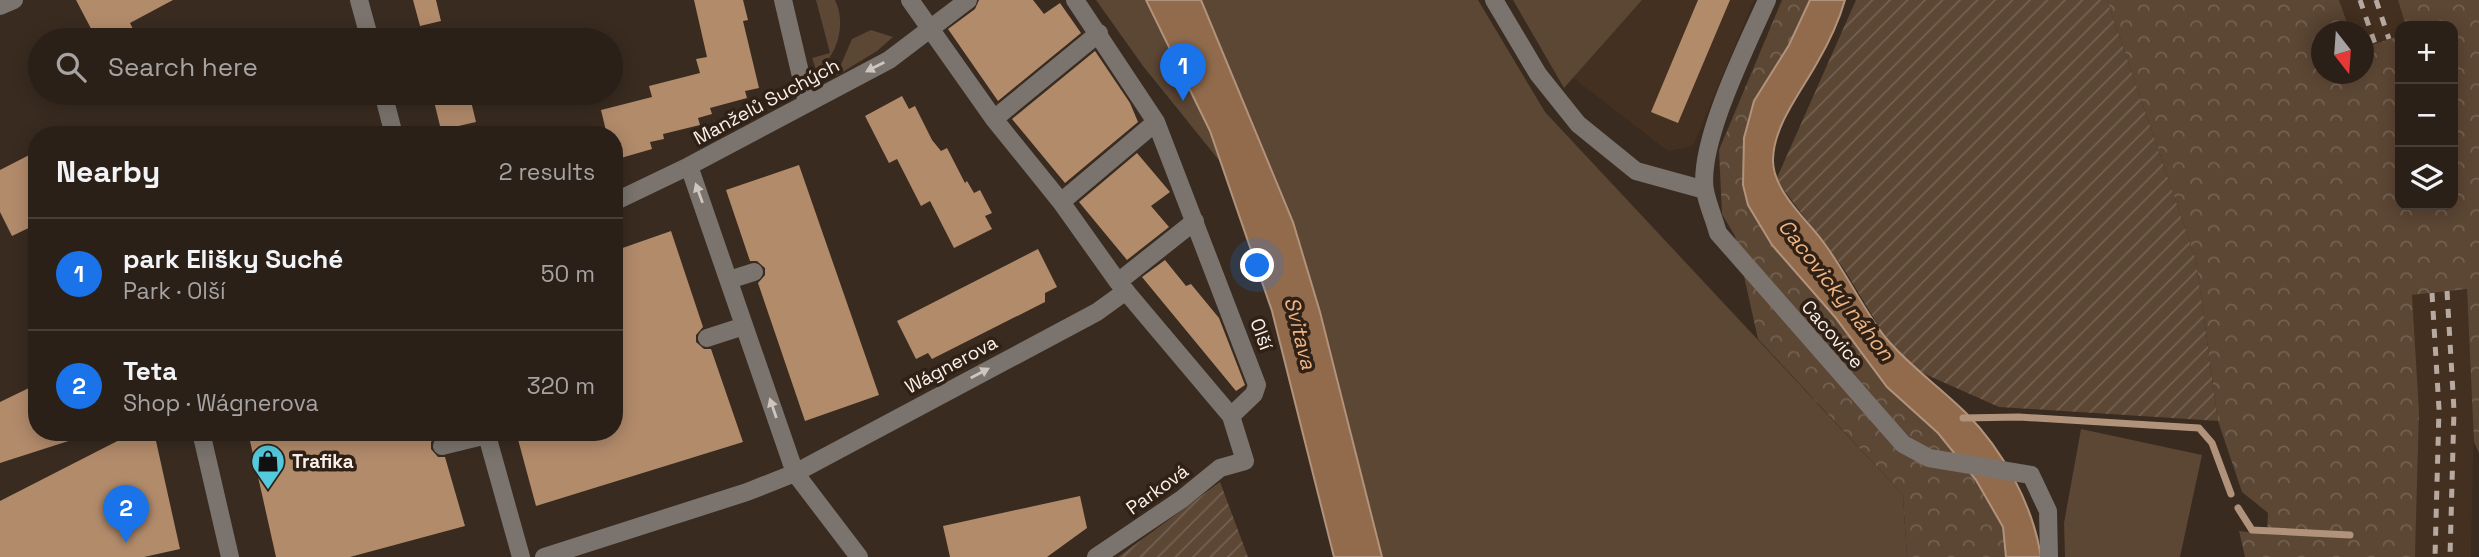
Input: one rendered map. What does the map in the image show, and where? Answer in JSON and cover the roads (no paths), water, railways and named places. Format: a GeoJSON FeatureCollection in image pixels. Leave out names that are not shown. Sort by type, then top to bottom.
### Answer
{"type":"FeatureCollection","features":[{"type":"Feature","properties":{"kind":"street"},"geometry":{"type":"LineString","coordinates":[[0,6],[14,0]]}},
{"type":"Feature","properties":{"kind":"street"},"geometry":{"type":"LineString","coordinates":[[359,0],[367,28]]}},
{"type":"Feature","properties":{"kind":"street"},"geometry":{"type":"LineString","coordinates":[[783,0],[807,102]]}},
{"type":"Feature","properties":{"kind":"street"},"geometry":{"type":"LineString","coordinates":[[910,0],[994,119],[1061,202],[1122,287],[1231,416]]}},
{"type":"Feature","properties":{"kind":"street"},"geometry":{"type":"LineString","coordinates":[[930,27],[968,0]]}},
{"type":"Feature","properties":{"kind":"street","name":"Olší"},"geometry":{"type":"LineString","coordinates":[[1075,0],[1156,122],[1257,385],[1254,394],[1231,416]]}},
{"type":"Feature","properties":{"kind":"street"},"geometry":{"type":"LineString","coordinates":[[1494,0],[1538,74],[1578,124],[1636,171],[1705,190]]}},
{"type":"Feature","properties":{"kind":"street","name":"Cacovice"},"geometry":{"type":"LineString","coordinates":[[1767,0],[1710,141],[1705,163],[1705,190],[1718,233],[1903,444],[1929,458],[2031,475],[2048,511],[2049,557]]}},
{"type":"Feature","properties":{"kind":"street","name":"Manželů Suchých"},"geometry":{"type":"LineString","coordinates":[[623,198],[689,166],[889,60],[930,27]]}},
{"type":"Feature","properties":{"kind":"street"},"geometry":{"type":"LineString","coordinates":[[994,119],[1099,33]]}},
{"type":"Feature","properties":{"kind":"street"},"geometry":{"type":"LineString","coordinates":[[386,105],[392,126]]}},
{"type":"Feature","properties":{"kind":"street"},"geometry":{"type":"LineString","coordinates":[[1061,202],[1156,122]]}},
{"type":"Feature","properties":{"kind":"street"},"geometry":{"type":"LineString","coordinates":[[689,166],[795,473],[859,557]]}},
{"type":"Feature","properties":{"kind":"street"},"geometry":{"type":"LineString","coordinates":[[1122,287],[1195,221]]}},
{"type":"Feature","properties":{"kind":"street"},"geometry":{"type":"LineString","coordinates":[[729,280],[754,272]]}},
{"type":"Feature","properties":{"kind":"street","name":"Wágnerova"},"geometry":{"type":"LineString","coordinates":[[544,557],[747,492],[795,473],[1097,312],[1122,287]]}},
{"type":"Feature","properties":{"kind":"street"},"geometry":{"type":"LineString","coordinates":[[707,338],[744,326]]}},
{"type":"Feature","properties":{"kind":"street","name":"Parková"},"geometry":{"type":"LineString","coordinates":[[1096,557],[1182,499],[1220,468],[1245,461],[1231,416]]}},
{"type":"Feature","properties":{"kind":"street"},"geometry":{"type":"LineString","coordinates":[[203,441],[230,557]]}},
{"type":"Feature","properties":{"kind":"street"},"geometry":{"type":"LineString","coordinates":[[442,446],[459,441]]}},
{"type":"Feature","properties":{"kind":"street"},"geometry":{"type":"LineString","coordinates":[[488,441],[521,557]]}},
{"type":"Feature","properties":{"kind":"water","name":"Svitava"},"geometry":{"type":"Polygon","coordinates":[[[1146,0],[1201,0],[1293,222],[1320,312],[1382,557],[1334,557],[1272,311],[1210,131],[1146,0]]]}},
{"type":"Feature","properties":{"kind":"water","name":"Cacovický náhon"},"geometry":{"type":"Polygon","coordinates":[[[1810,0],[1845,0],[1829,40],[1789,109],[1778,134],[1773,159],[1778,181],[1790,202],[1830,251],[1885,337],[1966,413],[2004,461],[2024,498],[2041,557],[2006,557],[2003,527],[1976,480],[1938,433],[1887,387],[1835,317],[1772,245],[1748,205],[1743,185],[1744,138],[1754,101],[1789,45],[1810,0]]]}},
{"type":"Feature","properties":{"kind":"waterway"},"geometry":{"type":"LineString","coordinates":[[1963,418],[2019,417],[2199,428],[2212,443],[2231,494]]}},
{"type":"Feature","properties":{"kind":"waterway"},"geometry":{"type":"LineString","coordinates":[[2238,508],[2252,530],[2350,535]]}},
{"type":"Feature","properties":{"kind":"railway"},"geometry":{"type":"LineString","coordinates":[[2360,0],[2375,44]]}},
{"type":"Feature","properties":{"kind":"railway"},"geometry":{"type":"LineString","coordinates":[[2376,0],[2389,39]]}},
{"type":"Feature","properties":{"kind":"railway"},"geometry":{"type":"LineString","coordinates":[[2447,291],[2454,410],[2450,557]]}},
{"type":"Feature","properties":{"kind":"railway"},"geometry":{"type":"LineString","coordinates":[[2432,293],[2439,409],[2435,557]]}},
{"type":"Feature","properties":{"kind":"place","name":"park Elišky Suché"},"geometry":{"type":"Point","coordinates":[1183,101]}},
{"type":"Feature","properties":{"kind":"place","name":"Trafika"},"geometry":{"type":"Point","coordinates":[268,491]}},
{"type":"Feature","properties":{"kind":"place","name":"Teta"},"geometry":{"type":"Point","coordinates":[126,543]}}]}
